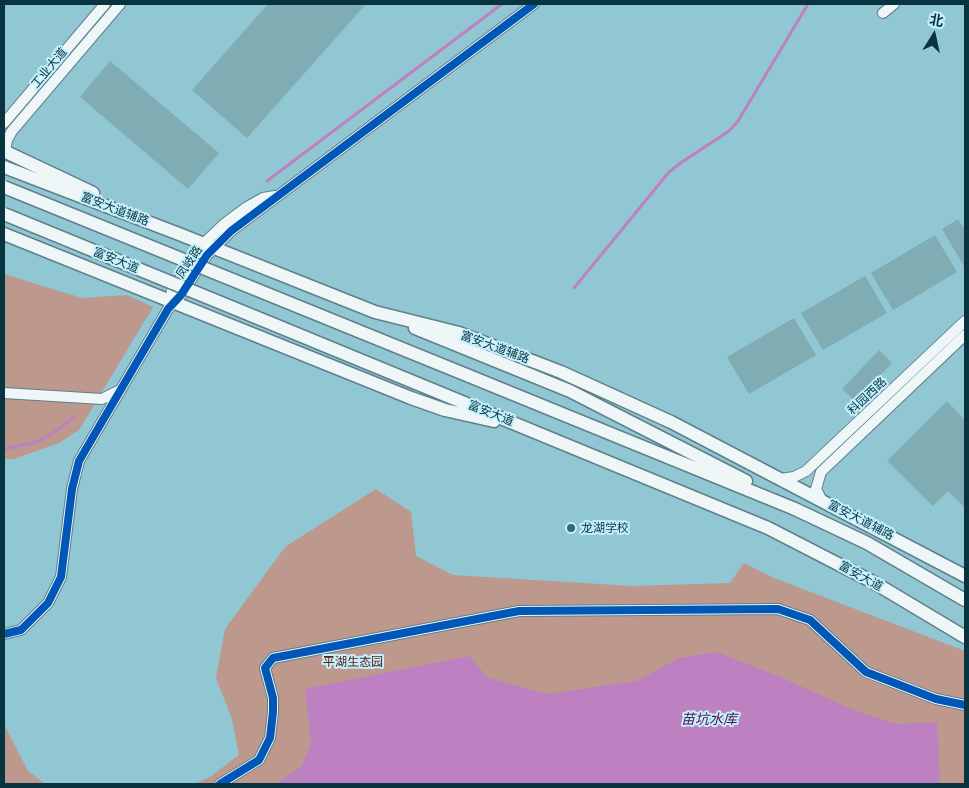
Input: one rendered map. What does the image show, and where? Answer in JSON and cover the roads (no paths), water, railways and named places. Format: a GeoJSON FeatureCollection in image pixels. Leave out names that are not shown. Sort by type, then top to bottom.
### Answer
{"type":"FeatureCollection","features":[{"type":"Feature","properties":{"kind":"main road"},"geometry":{"type":"LineString","coordinates":[[4,151],[179,234]]}},
{"type":"Feature","properties":{"kind":"main road","name":"富安大道辅路"},"geometry":{"type":"LineString","coordinates":[[4,167],[208,245],[375,312],[459,333],[552,368],[670,422],[821,499],[965,576]]}},
{"type":"Feature","properties":{"kind":"main road","name":"富安大道"},"geometry":{"type":"LineString","coordinates":[[4,187],[835,527],[965,600]]}},
{"type":"Feature","properties":{"kind":"main road","name":"富安大道"},"geometry":{"type":"LineString","coordinates":[[4,214],[768,528],[873,582],[965,637]]}},
{"type":"Feature","properties":{"kind":"main road"},"geometry":{"type":"LineString","coordinates":[[4,234],[170,305],[429,405],[528,428]]}},
{"type":"Feature","properties":{"kind":"main road"},"geometry":{"type":"LineString","coordinates":[[375,312],[570,391],[835,527]]}},
{"type":"Feature","properties":{"kind":"street","name":"工业大道"},"geometry":{"type":"LineString","coordinates":[[4,123],[105,4]]}},
{"type":"Feature","properties":{"kind":"street","name":"工业大道"},"geometry":{"type":"LineString","coordinates":[[4,151],[6,140],[12,131],[120,4]]}},
{"type":"Feature","properties":{"kind":"street","name":"凤岐路"},"geometry":{"type":"LineString","coordinates":[[4,634],[21,630],[48,603],[61,577],[75,474],[79,460],[118,390],[208,245],[231,231],[534,4]]}},
{"type":"Feature","properties":{"kind":"street"},"geometry":{"type":"LineString","coordinates":[[883,13],[894,4]]}},
{"type":"Feature","properties":{"kind":"street","name":"科园西路"},"geometry":{"type":"LineString","coordinates":[[781,479],[794,477],[806,471],[965,321]]}},
{"type":"Feature","properties":{"kind":"street","name":"科园西路"},"geometry":{"type":"LineString","coordinates":[[821,499],[816,488],[821,472],[965,335]]}},
{"type":"Feature","properties":{"kind":"street"},"geometry":{"type":"LineString","coordinates":[[4,393],[102,399],[118,390]]}},
{"type":"Feature","properties":{"kind":"street"},"geometry":{"type":"LineString","coordinates":[[220,784],[259,760],[270,738],[274,712],[273,698],[265,668],[273,658],[519,611],[778,609],[810,620],[866,672],[936,698],[965,705]]}},
{"type":"Feature","properties":{"kind":"water","name":"苗坑水库"},"geometry":{"type":"Polygon","coordinates":[[[716,652],[778,676],[856,711],[896,724],[937,722],[940,784],[276,784],[301,767],[311,744],[305,689],[469,656],[488,678],[547,694],[637,681],[679,658],[716,652]]]}},
{"type":"Feature","properties":{"kind":"waterway"},"geometry":{"type":"LineString","coordinates":[[267,181],[502,4]]}},
{"type":"Feature","properties":{"kind":"waterway"},"geometry":{"type":"LineString","coordinates":[[574,288],[669,172],[729,131],[738,121],[808,4]]}},
{"type":"Feature","properties":{"kind":"waterway"},"geometry":{"type":"LineString","coordinates":[[4,449],[36,442],[58,430],[73,417]]}},
{"type":"Feature","properties":{"kind":"place","name":"龙湖学校"},"geometry":{"type":"Point","coordinates":[571,528]}},
{"type":"Feature","properties":{"kind":"park label","name":"平湖生态园"},"geometry":{"type":"Point","coordinates":[353,662]}}]}
